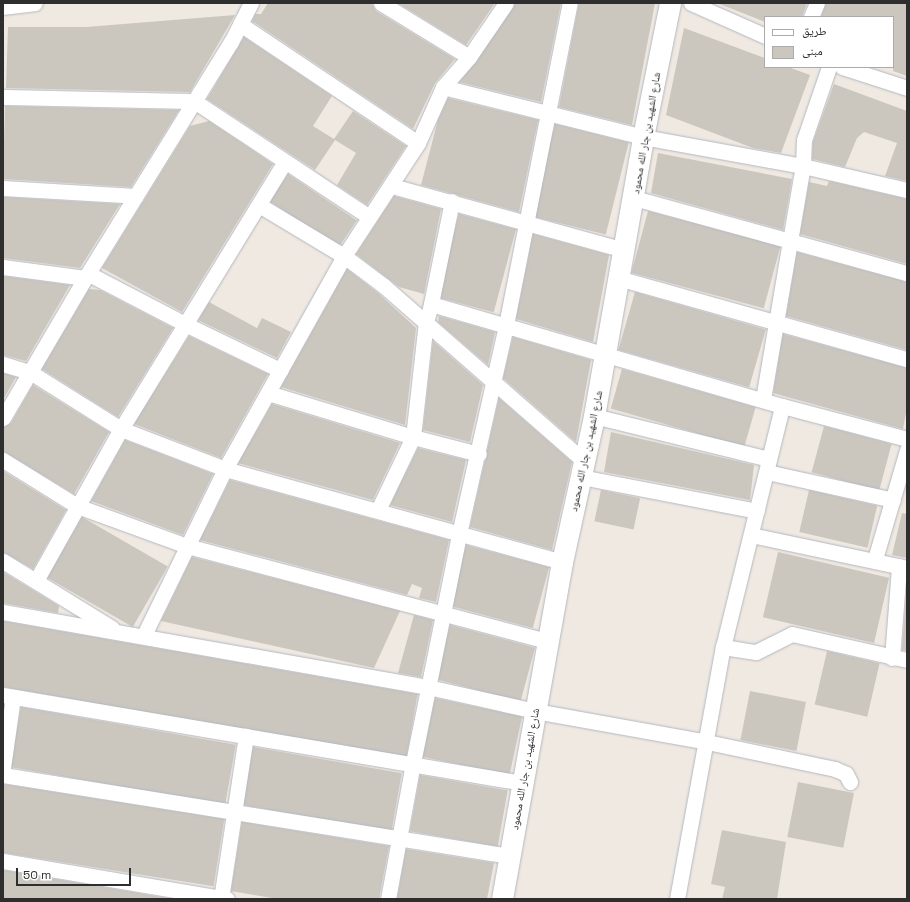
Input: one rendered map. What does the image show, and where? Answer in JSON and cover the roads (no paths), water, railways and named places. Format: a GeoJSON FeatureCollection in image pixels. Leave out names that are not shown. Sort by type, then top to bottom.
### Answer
{"type":"FeatureCollection","features":[{"type":"Feature","properties":{"kind":"street"},"geometry":{"type":"LineString","coordinates":[[3,7],[35,3]]}},
{"type":"Feature","properties":{"kind":"street"},"geometry":{"type":"LineString","coordinates":[[3,418],[87,276],[194,101],[251,3]]}},
{"type":"Feature","properties":{"kind":"street"},"geometry":{"type":"LineString","coordinates":[[381,3],[469,57]]}},
{"type":"Feature","properties":{"kind":"street"},"geometry":{"type":"LineString","coordinates":[[144,635],[225,469],[344,256],[369,217],[392,186],[418,142],[443,87],[469,57],[506,3]]}},
{"type":"Feature","properties":{"kind":"street"},"geometry":{"type":"LineString","coordinates":[[388,899],[428,687],[506,324],[570,3]]}},
{"type":"Feature","properties":{"kind":"street","name":"شارع الشهيد بن جار الله محمود"},"geometry":{"type":"LineString","coordinates":[[502,899],[547,641],[562,562],[594,416],[618,278],[634,198],[643,137],[670,3]]}},
{"type":"Feature","properties":{"kind":"street"},"geometry":{"type":"LineString","coordinates":[[691,3],[764,36]]}},
{"type":"Feature","properties":{"kind":"street"},"geometry":{"type":"LineString","coordinates":[[811,16],[817,3]]}},
{"type":"Feature","properties":{"kind":"street"},"geometry":{"type":"LineString","coordinates":[[240,24],[418,142]]}},
{"type":"Feature","properties":{"kind":"street"},"geometry":{"type":"LineString","coordinates":[[763,399],[789,240],[803,166],[804,140],[829,68]]}},
{"type":"Feature","properties":{"kind":"street"},"geometry":{"type":"LineString","coordinates":[[845,68],[907,88]]}},
{"type":"Feature","properties":{"kind":"street"},"geometry":{"type":"LineString","coordinates":[[443,87],[548,115],[643,137],[803,166],[907,190]]}},
{"type":"Feature","properties":{"kind":"street"},"geometry":{"type":"LineString","coordinates":[[3,97],[194,101],[284,163],[369,217]]}},
{"type":"Feature","properties":{"kind":"street"},"geometry":{"type":"LineString","coordinates":[[36,579],[121,429],[284,163]]}},
{"type":"Feature","properties":{"kind":"street"},"geometry":{"type":"LineString","coordinates":[[392,186],[452,201],[624,250]]}},
{"type":"Feature","properties":{"kind":"street"},"geometry":{"type":"LineString","coordinates":[[3,188],[136,196]]}},
{"type":"Feature","properties":{"kind":"street"},"geometry":{"type":"LineString","coordinates":[[634,198],[907,273]]}},
{"type":"Feature","properties":{"kind":"street"},"geometry":{"type":"LineString","coordinates":[[378,510],[413,437],[426,322],[452,201]]}},
{"type":"Feature","properties":{"kind":"street"},"geometry":{"type":"LineString","coordinates":[[259,205],[344,256],[426,322],[493,383],[583,469],[757,511]]}},
{"type":"Feature","properties":{"kind":"street"},"geometry":{"type":"LineString","coordinates":[[3,267],[87,276],[280,370]]}},
{"type":"Feature","properties":{"kind":"street"},"geometry":{"type":"LineString","coordinates":[[618,278],[776,321],[907,359]]}},
{"type":"Feature","properties":{"kind":"street"},"geometry":{"type":"LineString","coordinates":[[431,304],[506,324],[763,399],[782,406],[907,439]]}},
{"type":"Feature","properties":{"kind":"street"},"geometry":{"type":"LineString","coordinates":[[3,364],[30,372],[121,429],[225,469],[562,562]]}},
{"type":"Feature","properties":{"kind":"street"},"geometry":{"type":"LineString","coordinates":[[268,393],[413,437],[479,454]]}},
{"type":"Feature","properties":{"kind":"street"},"geometry":{"type":"LineString","coordinates":[[677,899],[707,742],[723,647],[782,406]]}},
{"type":"Feature","properties":{"kind":"street"},"geometry":{"type":"LineString","coordinates":[[594,416],[892,500]]}},
{"type":"Feature","properties":{"kind":"street"},"geometry":{"type":"LineString","coordinates":[[876,560],[907,450]]}},
{"type":"Feature","properties":{"kind":"street"},"geometry":{"type":"LineString","coordinates":[[3,460],[77,506],[187,546],[547,641]]}},
{"type":"Feature","properties":{"kind":"street"},"geometry":{"type":"LineString","coordinates":[[723,647],[756,652],[792,634],[900,659],[903,567],[876,560],[751,535]]}},
{"type":"Feature","properties":{"kind":"street"},"geometry":{"type":"LineString","coordinates":[[3,561],[36,579],[118,631]]}},
{"type":"Feature","properties":{"kind":"street"},"geometry":{"type":"LineString","coordinates":[[3,612],[144,635],[428,687],[535,711],[707,742],[835,769],[846,774],[850,782]]}},
{"type":"Feature","properties":{"kind":"street"},"geometry":{"type":"LineString","coordinates":[[3,768],[8,696],[413,763],[523,783]]}},
{"type":"Feature","properties":{"kind":"street"},"geometry":{"type":"LineString","coordinates":[[3,861],[223,899],[234,812],[246,736]]}},
{"type":"Feature","properties":{"kind":"street"},"geometry":{"type":"LineString","coordinates":[[3,775],[509,856]]}}]}
